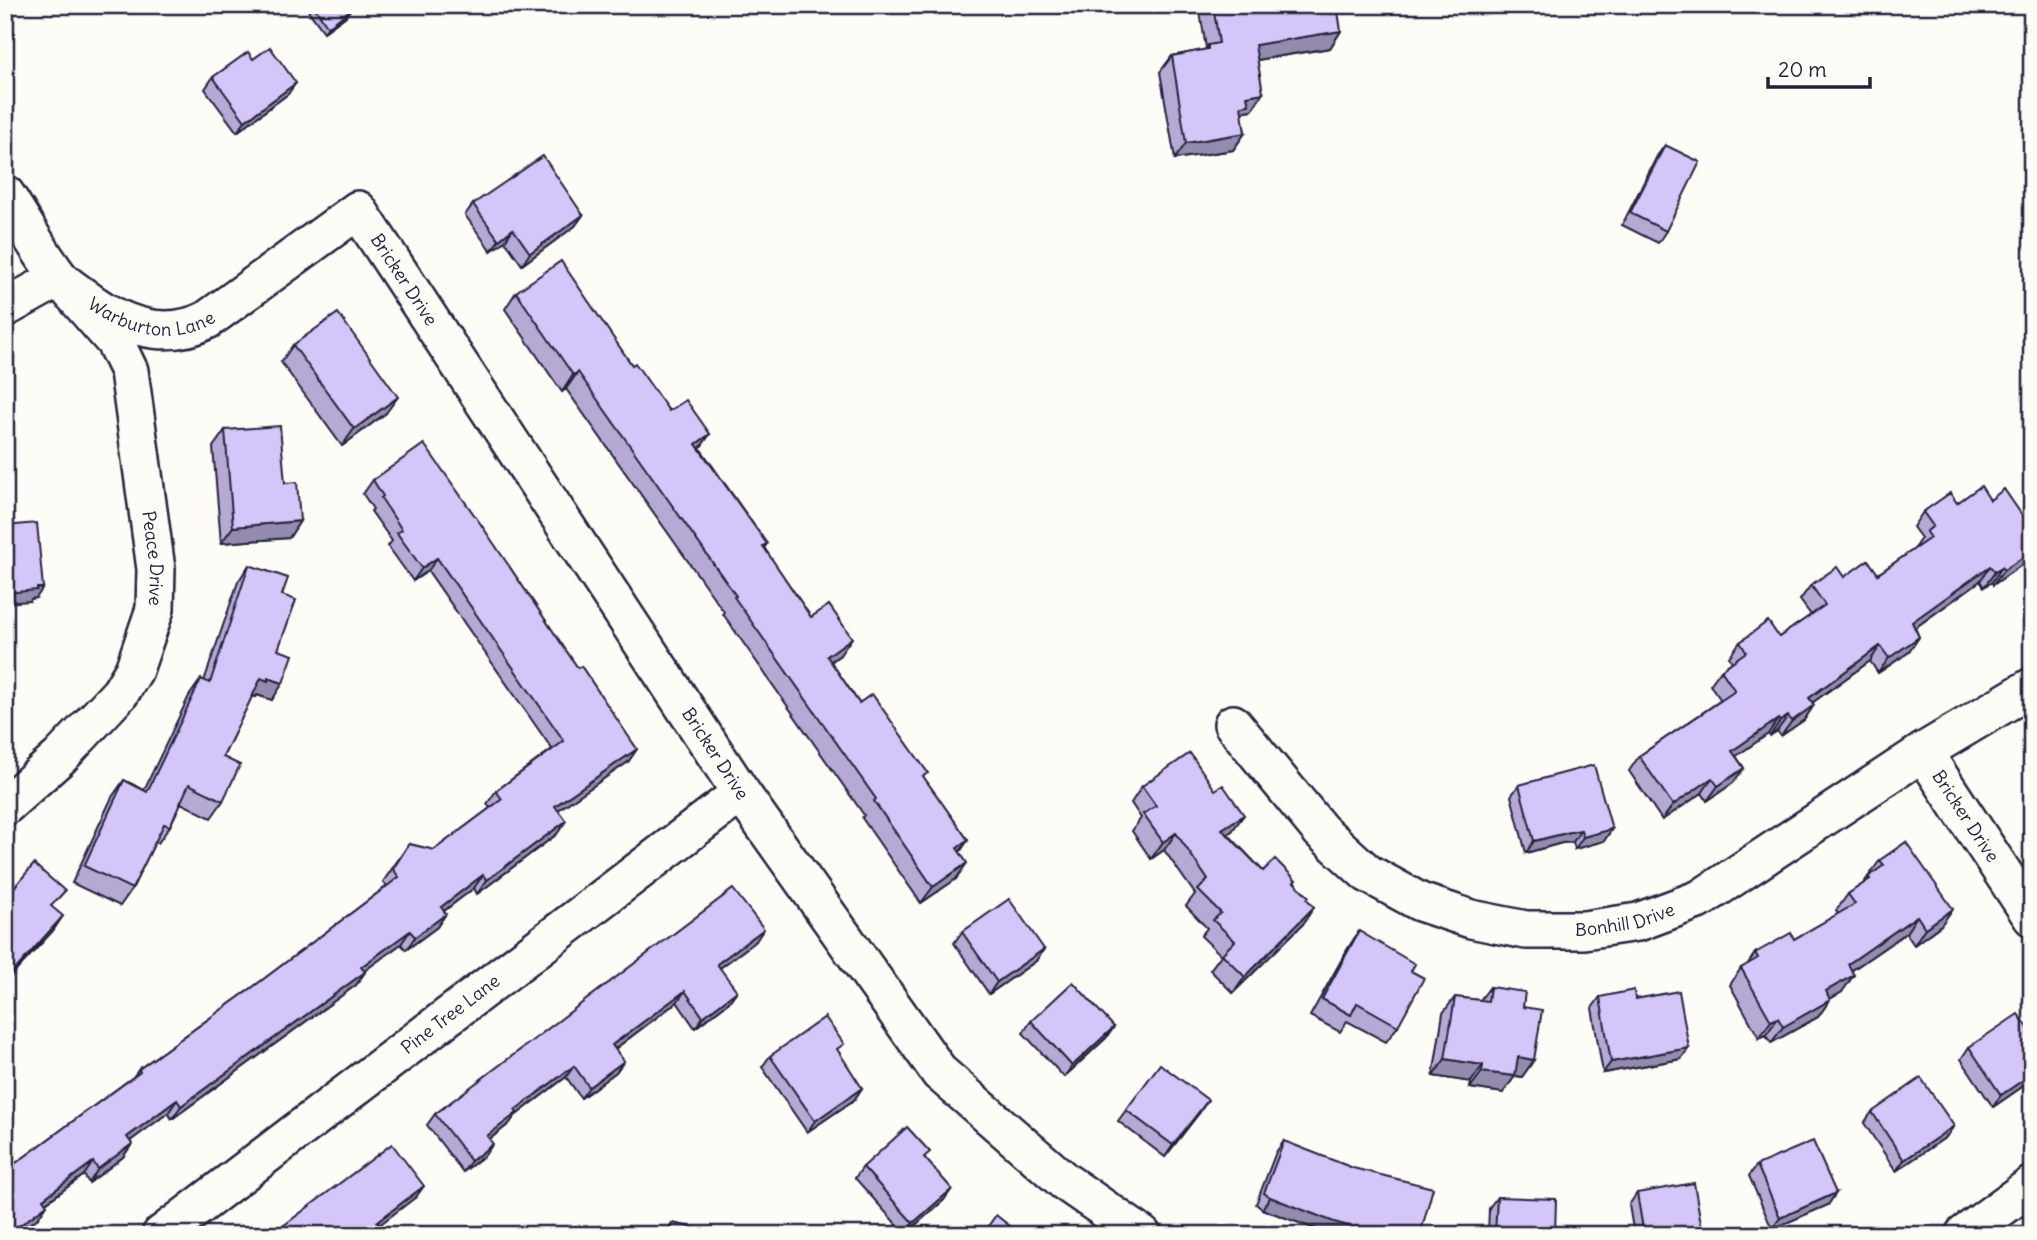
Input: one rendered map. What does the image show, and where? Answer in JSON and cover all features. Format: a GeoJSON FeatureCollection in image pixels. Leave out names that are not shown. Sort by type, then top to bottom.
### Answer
{"type":"FeatureCollection","features":[{"type":"Feature","properties":{"kind":"street","name":"Warburton Lane"},"geometry":{"type":"LineString","coordinates":[[5,194],[59,278],[100,310],[152,330],[178,330],[206,320],[358,210]]}},
{"type":"Feature","properties":{"kind":"street","name":"Bricker Drive"},"geometry":{"type":"LineString","coordinates":[[358,210],[741,793],[940,1073],[1064,1181],[1142,1235]]}},
{"type":"Feature","properties":{"kind":"street"},"geometry":{"type":"LineString","coordinates":[[5,308],[59,278]]}},
{"type":"Feature","properties":{"kind":"street","name":"Peace Drive"},"geometry":{"type":"LineString","coordinates":[[5,806],[60,757],[120,693],[134,670],[155,609],[156,569],[129,371],[115,342],[59,278]]}},
{"type":"Feature","properties":{"kind":"street","name":"Bonhill Drive"},"geometry":{"type":"LineString","coordinates":[[1233,724],[1321,831],[1367,873],[1420,902],[1471,919],[1527,930],[1584,930],[1639,922],[1700,899],[1923,752],[2032,687]]}},
{"type":"Feature","properties":{"kind":"street","name":"Bricker Drive"},"geometry":{"type":"LineString","coordinates":[[1923,752],[2032,917]]}},
{"type":"Feature","properties":{"kind":"street","name":"Pine Tree Lane"},"geometry":{"type":"LineString","coordinates":[[161,1235],[741,793]]}},
{"type":"Feature","properties":{"kind":"street"},"geometry":{"type":"LineString","coordinates":[[1964,1235],[2032,1185]]}},
{"type":"Feature","properties":{"kind":"building"},"geometry":{"type":"Polygon","coordinates":[[[313,5],[346,5],[350,10],[328,27],[313,5]]]}},
{"type":"Feature","properties":{"kind":"building"},"geometry":{"type":"Polygon","coordinates":[[[1213,5],[1337,5],[1341,31],[1255,45],[1263,93],[1247,96],[1249,105],[1241,106],[1245,133],[1186,143],[1172,56],[1208,49],[1208,45],[1219,43],[1213,5]]]}},
{"type":"Feature","properties":{"kind":"building"},"geometry":{"type":"Polygon","coordinates":[[[270,47],[296,83],[245,121],[213,77],[248,52],[253,59],[270,47]]]}},
{"type":"Feature","properties":{"kind":"building"},"geometry":{"type":"Polygon","coordinates":[[[1665,145],[1700,162],[1666,231],[1630,213],[1665,145]]]}},
{"type":"Feature","properties":{"kind":"building"},"geometry":{"type":"Polygon","coordinates":[[[543,156],[583,215],[530,253],[513,229],[499,240],[473,204],[543,156]]]}},
{"type":"Feature","properties":{"kind":"building"},"geometry":{"type":"Polygon","coordinates":[[[561,261],[632,365],[635,363],[669,411],[686,400],[710,434],[696,444],[767,544],[763,546],[811,617],[829,605],[852,638],[827,656],[859,703],[872,694],[928,773],[923,776],[968,840],[957,848],[967,863],[933,887],[874,801],[876,799],[734,597],[736,596],[578,372],[573,375],[516,292],[561,261]]]}},
{"type":"Feature","properties":{"kind":"building"},"geometry":{"type":"Polygon","coordinates":[[[338,313],[398,397],[354,429],[293,345],[338,313]]]}},
{"type":"Feature","properties":{"kind":"building"},"geometry":{"type":"Polygon","coordinates":[[[280,426],[285,483],[297,482],[300,521],[233,527],[225,430],[280,426]]]}},
{"type":"Feature","properties":{"kind":"building"},"geometry":{"type":"Polygon","coordinates":[[[424,444],[637,749],[555,806],[566,821],[487,880],[483,875],[441,907],[446,914],[415,937],[410,931],[361,967],[365,972],[181,1106],[177,1100],[127,1137],[132,1144],[98,1169],[93,1162],[43,1199],[47,1205],[5,1235],[5,1169],[140,1072],[139,1069],[399,877],[393,869],[409,844],[434,850],[502,799],[496,791],[564,741],[437,558],[422,568],[397,533],[402,530],[381,498],[383,496],[373,480],[424,444]]]}},
{"type":"Feature","properties":{"kind":"building"},"geometry":{"type":"Polygon","coordinates":[[[1981,486],[1990,500],[2004,489],[2024,518],[2032,513],[2032,551],[2004,570],[2002,567],[1995,572],[1990,566],[1912,622],[1919,637],[1889,658],[1880,646],[1809,698],[1814,705],[1792,721],[1788,716],[1780,721],[1778,719],[1732,751],[1744,768],[1718,786],[1712,778],[1673,805],[1639,756],[1735,691],[1721,670],[1746,652],[1740,642],[1768,621],[1779,637],[1825,605],[1811,585],[1837,567],[1844,577],[1868,560],[1878,574],[1930,538],[1926,532],[1933,526],[1923,512],[1950,493],[1957,503],[1981,486]]]}},
{"type":"Feature","properties":{"kind":"building"},"geometry":{"type":"Polygon","coordinates":[[[37,523],[43,588],[5,593],[5,526],[37,523]]]}},
{"type":"Feature","properties":{"kind":"building"},"geometry":{"type":"Polygon","coordinates":[[[249,565],[288,578],[282,595],[296,600],[278,650],[293,655],[283,683],[261,678],[223,757],[240,765],[223,801],[189,784],[170,826],[164,824],[132,889],[84,866],[124,780],[147,792],[201,679],[210,683],[249,565]]]}},
{"type":"Feature","properties":{"kind":"building"},"geometry":{"type":"Polygon","coordinates":[[[1190,753],[1215,790],[1223,785],[1244,815],[1222,829],[1263,871],[1275,859],[1296,880],[1294,882],[1309,897],[1307,899],[1314,907],[1245,977],[1222,954],[1235,941],[1213,920],[1221,913],[1198,890],[1208,880],[1176,833],[1163,842],[1143,814],[1156,806],[1142,786],[1190,753]]]}},
{"type":"Feature","properties":{"kind":"building"},"geometry":{"type":"Polygon","coordinates":[[[1594,765],[1612,829],[1583,837],[1581,830],[1534,841],[1519,785],[1594,765]]]}},
{"type":"Feature","properties":{"kind":"building"},"geometry":{"type":"Polygon","coordinates":[[[1906,842],[1953,909],[1925,928],[1917,916],[1848,964],[1854,975],[1826,991],[1830,1000],[1783,1027],[1778,1018],[1771,1021],[1741,968],[1758,958],[1755,953],[1791,933],[1794,939],[1855,904],[1848,894],[1870,879],[1868,877],[1884,865],[1880,860],[1906,842]]]}},
{"type":"Feature","properties":{"kind":"building"},"geometry":{"type":"Polygon","coordinates":[[[34,864],[65,891],[51,906],[63,916],[7,979],[5,898],[34,864]]]}},
{"type":"Feature","properties":{"kind":"building"},"geometry":{"type":"Polygon","coordinates":[[[733,889],[764,929],[717,964],[737,991],[703,1017],[685,991],[612,1045],[624,1061],[589,1087],[574,1066],[515,1110],[517,1113],[487,1136],[493,1144],[471,1161],[435,1114],[733,889]]]}},
{"type":"Feature","properties":{"kind":"building"},"geometry":{"type":"Polygon","coordinates":[[[1009,899],[1044,949],[997,982],[962,932],[1009,899]]]}},
{"type":"Feature","properties":{"kind":"building"},"geometry":{"type":"Polygon","coordinates":[[[1359,931],[1415,964],[1411,971],[1424,978],[1398,1026],[1357,1003],[1351,1015],[1322,999],[1359,931]]]}},
{"type":"Feature","properties":{"kind":"building"},"geometry":{"type":"Polygon","coordinates":[[[1073,982],[1114,1027],[1072,1066],[1031,1021],[1073,982]]]}},
{"type":"Feature","properties":{"kind":"building"},"geometry":{"type":"Polygon","coordinates":[[[1490,987],[1525,992],[1523,1007],[1542,1010],[1534,1060],[1518,1057],[1515,1076],[1482,1072],[1483,1065],[1445,1059],[1455,997],[1488,1001],[1490,987]]]}},
{"type":"Feature","properties":{"kind":"building"},"geometry":{"type":"Polygon","coordinates":[[[1634,990],[1635,999],[1679,991],[1689,1048],[1611,1062],[1600,997],[1634,990]]]}},
{"type":"Feature","properties":{"kind":"building"},"geometry":{"type":"Polygon","coordinates":[[[2018,1014],[2032,1033],[2032,1074],[2001,1095],[1969,1047],[2018,1014]]]}},
{"type":"Feature","properties":{"kind":"building"},"geometry":{"type":"Polygon","coordinates":[[[825,1017],[844,1044],[837,1049],[862,1088],[815,1121],[770,1056],[825,1017]]]}},
{"type":"Feature","properties":{"kind":"building"},"geometry":{"type":"Polygon","coordinates":[[[1160,1064],[1208,1100],[1173,1145],[1126,1110],[1160,1064]]]}},
{"type":"Feature","properties":{"kind":"building"},"geometry":{"type":"Polygon","coordinates":[[[1921,1078],[1954,1126],[1904,1160],[1872,1112],[1921,1078]]]}},
{"type":"Feature","properties":{"kind":"building"},"geometry":{"type":"Polygon","coordinates":[[[907,1127],[930,1152],[924,1157],[952,1189],[913,1223],[863,1167],[907,1127]]]}},
{"type":"Feature","properties":{"kind":"building"},"geometry":{"type":"Polygon","coordinates":[[[1284,1141],[1353,1168],[1433,1188],[1420,1235],[1382,1235],[1334,1222],[1264,1193],[1284,1141]]]}},
{"type":"Feature","properties":{"kind":"building"},"geometry":{"type":"Polygon","coordinates":[[[1813,1141],[1836,1193],[1780,1218],[1757,1165],[1813,1141]]]}},
{"type":"Feature","properties":{"kind":"building"},"geometry":{"type":"Polygon","coordinates":[[[392,1144],[424,1186],[377,1222],[388,1235],[271,1235],[392,1144]]]}},
{"type":"Feature","properties":{"kind":"building"},"geometry":{"type":"Polygon","coordinates":[[[1694,1183],[1703,1235],[1644,1235],[1637,1193],[1694,1183]]]}},
{"type":"Feature","properties":{"kind":"building"},"geometry":{"type":"Polygon","coordinates":[[[1497,1197],[1556,1199],[1555,1235],[1495,1235],[1497,1197]]]}},
{"type":"Feature","properties":{"kind":"building"},"geometry":{"type":"Polygon","coordinates":[[[996,1215],[1021,1235],[982,1235],[996,1215]]]}},
{"type":"Feature","properties":{"kind":"building"},"geometry":{"type":"Polygon","coordinates":[[[672,1223],[725,1235],[669,1235],[672,1223]]]}}]}
